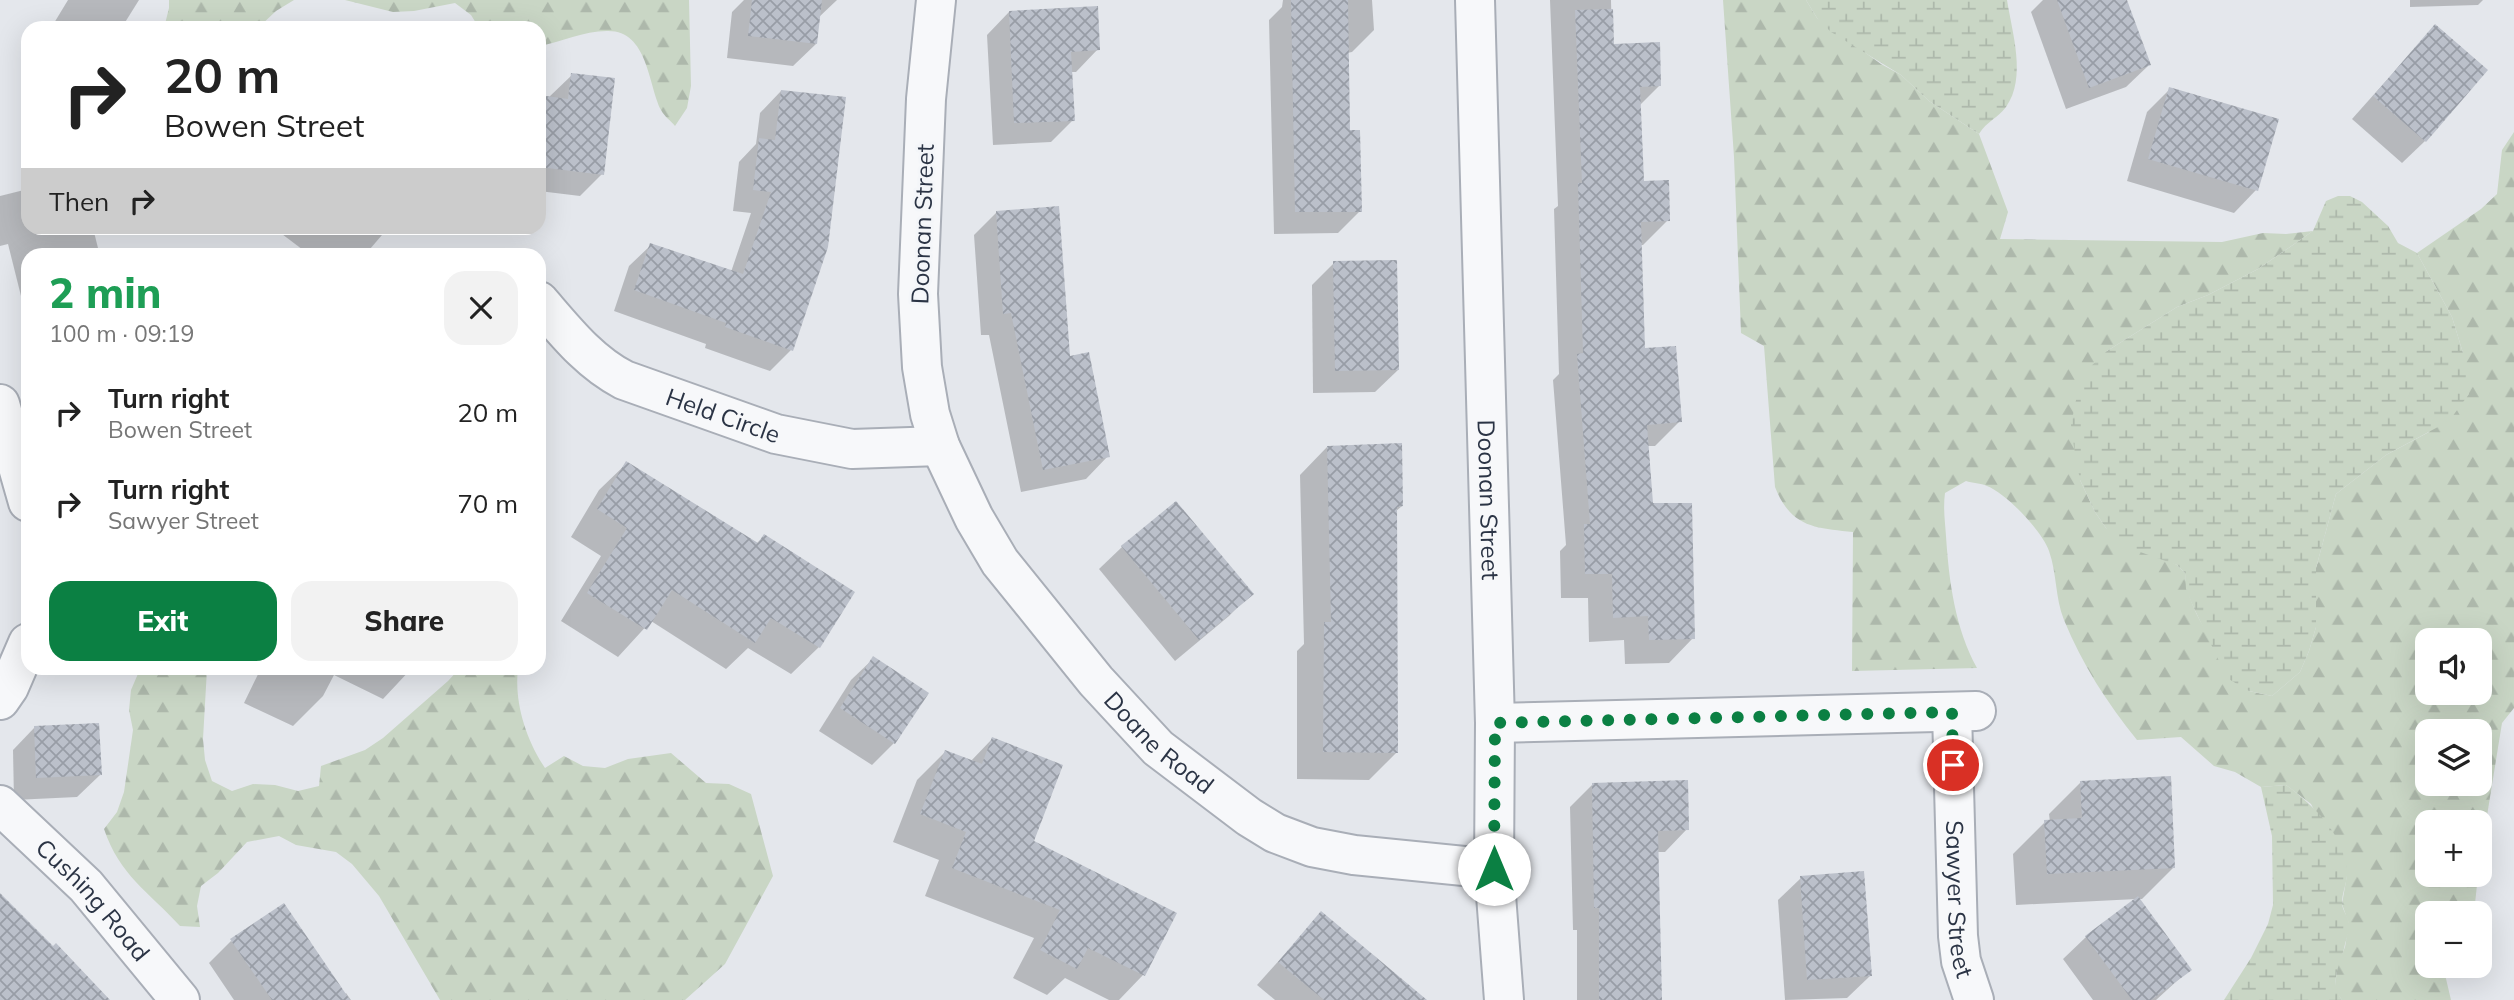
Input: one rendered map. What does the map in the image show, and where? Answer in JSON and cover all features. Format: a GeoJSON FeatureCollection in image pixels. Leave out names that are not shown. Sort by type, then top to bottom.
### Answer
{"type":"FeatureCollection","features":[{"type":"Feature","properties":{"kind":"street","name":"Doonan Street"},"geometry":{"type":"LineString","coordinates":[[936,0],[926,99],[918,294],[925,390],[940,446]]}},
{"type":"Feature","properties":{"kind":"street","name":"Doonan Street"},"geometry":{"type":"LineString","coordinates":[[1475,0],[1495,723],[1494,869],[1504,1000]]}},
{"type":"Feature","properties":{"kind":"street","name":"Held Circle"},"geometry":{"type":"LineString","coordinates":[[546,310],[601,367],[624,380],[776,434],[852,449],[940,446]]}},
{"type":"Feature","properties":{"kind":"street"},"geometry":{"type":"LineString","coordinates":[[0,404],[21,478]]}},
{"type":"Feature","properties":{"kind":"street","name":"Doane Road"},"geometry":{"type":"LineString","coordinates":[[940,446],[974,518],[1000,562],[1096,681],[1158,748],[1223,799],[1275,832],[1312,846],[1354,855],[1494,869]]}},
{"type":"Feature","properties":{"kind":"street"},"geometry":{"type":"LineString","coordinates":[[0,700],[21,659]]}},
{"type":"Feature","properties":{"kind":"street","name":"Sawyer Street"},"geometry":{"type":"LineString","coordinates":[[1495,723],[1964,712],[1958,936],[1961,961],[1974,1000]]}},
{"type":"Feature","properties":{"kind":"street","name":"Cushing Road"},"geometry":{"type":"LineString","coordinates":[[0,804],[86,887],[180,1000]]}},
{"type":"Feature","properties":{"kind":"green space"},"geometry":{"type":"Polygon","coordinates":[[[169,0],[294,0],[265,21],[166,21],[169,0]]]}},
{"type":"Feature","properties":{"kind":"green space"},"geometry":{"type":"Polygon","coordinates":[[[345,0],[689,0],[691,86],[687,108],[675,126],[661,110],[639,49],[631,39],[621,33],[589,33],[546,44],[546,21],[475,21],[455,3],[393,12],[345,0]]]}},
{"type":"Feature","properties":{"kind":"green space"},"geometry":{"type":"Polygon","coordinates":[[[1723,0],[1806,0],[1817,18],[1881,64],[1901,75],[1929,101],[1979,134],[2008,212],[2000,239],[2222,242],[2263,233],[2313,231],[2258,269],[2208,295],[2177,307],[2107,351],[2080,480],[2106,528],[2177,565],[2185,573],[2188,590],[2200,621],[2219,650],[2249,691],[2272,696],[2300,672],[2309,651],[2316,627],[2316,568],[2336,494],[2386,455],[2429,432],[2463,353],[2452,317],[2417,253],[2481,209],[2497,194],[2502,150],[2514,132],[2514,708],[2502,723],[2492,785],[2492,719],[2415,719],[2415,796],[2490,796],[2488,810],[2415,810],[2415,887],[2477,887],[2475,901],[2415,901],[2415,978],[2446,978],[2451,1000],[2342,1000],[2335,990],[2337,966],[2345,947],[2349,924],[2342,904],[2347,875],[2311,804],[2286,785],[2261,787],[2235,772],[2214,766],[2181,737],[2137,740],[2096,683],[2071,636],[2061,612],[2052,559],[2045,543],[2023,514],[1995,490],[1966,481],[1945,493],[1944,499],[1947,553],[1954,604],[1963,637],[1977,668],[1852,671],[1853,532],[1806,523],[1789,511],[1781,501],[1775,487],[1764,346],[1741,333],[1734,157],[1723,0]]]}},
{"type":"Feature","properties":{"kind":"green space"},"geometry":{"type":"Polygon","coordinates":[[[1806,0],[2007,0],[2017,69],[2012,95],[2003,111],[1979,134],[1929,101],[1901,75],[1831,32],[1817,18],[1806,0]]]}},
{"type":"Feature","properties":{"kind":"green space"},"geometry":{"type":"Polygon","coordinates":[[[2338,196],[2350,196],[2362,202],[2388,226],[2398,243],[2417,253],[2452,317],[2463,353],[2469,394],[2449,421],[2386,455],[2336,494],[2316,568],[2316,627],[2309,651],[2300,672],[2272,696],[2249,691],[2227,678],[2186,589],[2185,573],[2177,565],[2126,547],[2106,528],[2080,480],[2071,425],[2078,390],[2088,369],[2107,351],[2177,307],[2208,295],[2258,269],[2313,231],[2326,201],[2338,196]]]}},
{"type":"Feature","properties":{"kind":"green space"},"geometry":{"type":"Polygon","coordinates":[[[137,675],[207,675],[203,739],[205,760],[212,781],[232,791],[253,784],[275,785],[298,791],[319,786],[321,766],[365,750],[383,738],[454,675],[518,675],[523,720],[532,745],[545,768],[564,756],[583,766],[605,768],[628,759],[671,753],[706,783],[729,784],[751,794],[773,876],[725,964],[685,1000],[440,1000],[379,896],[352,864],[336,852],[296,845],[279,836],[247,842],[218,873],[201,886],[197,906],[200,927],[180,926],[127,871],[118,859],[104,829],[117,812],[124,792],[133,730],[129,710],[131,690],[137,675]]]}},
{"type":"Feature","properties":{"kind":"green space"},"geometry":{"type":"Polygon","coordinates":[[[2286,785],[2307,802],[2327,824],[2336,836],[2346,862],[2347,876],[2342,903],[2349,928],[2336,979],[2342,1000],[2224,1000],[2251,958],[2268,924],[2273,905],[2272,836],[2261,787],[2286,785]]]}},
{"type":"Feature","properties":{"kind":"building"},"geometry":{"type":"Polygon","coordinates":[[[752,0],[822,0],[817,44],[748,36],[752,0]]]}},
{"type":"Feature","properties":{"kind":"building"},"geometry":{"type":"Polygon","coordinates":[[[1291,0],[1348,0],[1350,130],[1360,130],[1362,212],[1295,212],[1291,0]]]}},
{"type":"Feature","properties":{"kind":"building"},"geometry":{"type":"Polygon","coordinates":[[[2057,0],[2127,0],[2151,65],[2089,88],[2057,0]]]}},
{"type":"Feature","properties":{"kind":"building"},"geometry":{"type":"Polygon","coordinates":[[[1098,6],[1100,50],[1071,52],[1075,121],[1014,123],[1009,11],[1098,6]]]}},
{"type":"Feature","properties":{"kind":"building"},"geometry":{"type":"Polygon","coordinates":[[[1613,9],[1614,44],[1660,42],[1661,86],[1640,87],[1644,181],[1669,180],[1670,221],[1641,222],[1645,348],[1676,346],[1682,422],[1647,425],[1653,503],[1692,503],[1695,639],[1649,640],[1648,616],[1613,618],[1612,574],[1585,574],[1584,524],[1590,524],[1577,354],[1583,353],[1578,183],[1582,183],[1575,10],[1613,9]]]}},
{"type":"Feature","properties":{"kind":"building"},"geometry":{"type":"Polygon","coordinates":[[[2435,24],[2488,70],[2426,142],[2373,96],[2435,24]]]}},
{"type":"Feature","properties":{"kind":"building"},"geometry":{"type":"Polygon","coordinates":[[[571,73],[615,78],[604,175],[546,168],[546,96],[568,99],[571,73]]]}},
{"type":"Feature","properties":{"kind":"building"},"geometry":{"type":"Polygon","coordinates":[[[2169,87],[2279,119],[2258,191],[2148,159],[2169,87]]]}},
{"type":"Feature","properties":{"kind":"building"},"geometry":{"type":"Polygon","coordinates":[[[781,90],[846,97],[828,247],[793,351],[725,327],[726,323],[634,290],[650,243],[743,274],[771,192],[753,190],[759,138],[775,140],[781,90]]]}},
{"type":"Feature","properties":{"kind":"building"},"geometry":{"type":"Polygon","coordinates":[[[1059,206],[1070,356],[1089,352],[1110,457],[1043,470],[1011,313],[1003,314],[996,211],[1059,206]]]}},
{"type":"Feature","properties":{"kind":"building"},"geometry":{"type":"Polygon","coordinates":[[[1397,260],[1399,370],[1335,371],[1333,261],[1397,260]]]}},
{"type":"Feature","properties":{"kind":"building"},"geometry":{"type":"Polygon","coordinates":[[[1402,443],[1403,506],[1397,507],[1398,753],[1323,752],[1324,622],[1331,622],[1327,446],[1402,443]]]}},
{"type":"Feature","properties":{"kind":"building"},"geometry":{"type":"Polygon","coordinates":[[[626,461],[758,543],[764,534],[855,592],[820,648],[771,618],[755,643],[672,590],[647,630],[587,593],[627,528],[597,509],[626,461]]]}},
{"type":"Feature","properties":{"kind":"building"},"geometry":{"type":"Polygon","coordinates":[[[1176,501],[1254,594],[1199,640],[1121,546],[1176,501]]]}},
{"type":"Feature","properties":{"kind":"building"},"geometry":{"type":"Polygon","coordinates":[[[873,656],[929,693],[895,744],[840,708],[873,656]]]}},
{"type":"Feature","properties":{"kind":"building"},"geometry":{"type":"Polygon","coordinates":[[[99,723],[102,775],[36,778],[34,726],[99,723]]]}},
{"type":"Feature","properties":{"kind":"building"},"geometry":{"type":"Polygon","coordinates":[[[992,737],[1063,765],[1034,841],[1177,913],[1145,976],[1088,948],[1077,969],[1040,950],[1060,910],[952,868],[966,832],[920,814],[945,750],[982,764],[992,737]]]}},
{"type":"Feature","properties":{"kind":"building"},"geometry":{"type":"Polygon","coordinates":[[[2171,776],[2175,868],[2047,874],[2044,820],[2082,818],[2080,781],[2171,776]]]}},
{"type":"Feature","properties":{"kind":"building"},"geometry":{"type":"Polygon","coordinates":[[[1688,780],[1689,830],[1658,831],[1662,1000],[1599,1000],[1599,908],[1594,908],[1592,783],[1688,780]]]}},
{"type":"Feature","properties":{"kind":"building"},"geometry":{"type":"Polygon","coordinates":[[[1864,871],[1872,976],[1807,980],[1800,876],[1864,871]]]}},
{"type":"Feature","properties":{"kind":"building"},"geometry":{"type":"Polygon","coordinates":[[[0,893],[53,946],[56,943],[110,1000],[0,1000],[0,893]]]}},
{"type":"Feature","properties":{"kind":"building"},"geometry":{"type":"Polygon","coordinates":[[[2138,896],[2192,970],[2151,1000],[2132,1000],[2085,936],[2138,896]]]}},
{"type":"Feature","properties":{"kind":"building"},"geometry":{"type":"Polygon","coordinates":[[[284,903],[350,1000],[272,1000],[230,939],[284,903]]]}},
{"type":"Feature","properties":{"kind":"building"},"geometry":{"type":"Polygon","coordinates":[[[1321,911],[1427,1000],[1324,1000],[1278,962],[1321,911]]]}},
{"type":"Feature","properties":{"kind":"route"},"geometry":{"type":"LineString","coordinates":[[1494,869],[1495,723],[1952,712],[1953,765]]}}]}
